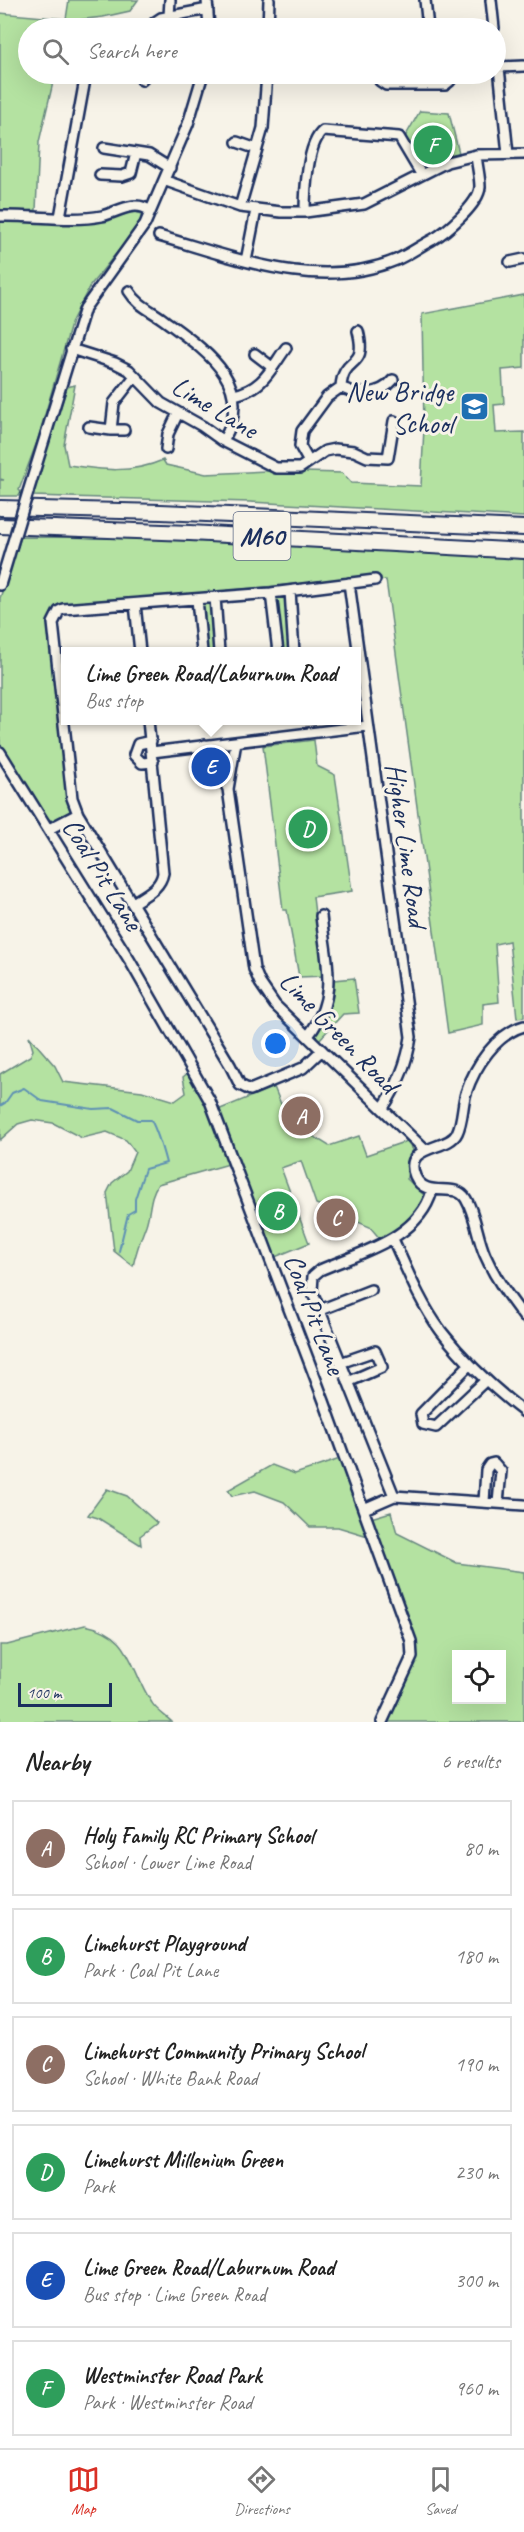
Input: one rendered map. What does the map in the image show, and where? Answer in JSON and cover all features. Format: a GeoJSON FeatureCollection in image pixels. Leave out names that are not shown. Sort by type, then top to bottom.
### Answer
{"type":"FeatureCollection","features":[{"type":"Feature","properties":{"kind":"highway","name":"M60"},"geometry":{"type":"LineString","coordinates":[[0,508],[161,512],[524,528]]}},
{"type":"Feature","properties":{"kind":"highway","name":"M60"},"geometry":{"type":"LineString","coordinates":[[0,526],[190,533],[524,551]]}},
{"type":"Feature","properties":{"kind":"street"},"geometry":{"type":"LineString","coordinates":[[169,16],[170,0]]}},
{"type":"Feature","properties":{"kind":"street"},"geometry":{"type":"LineString","coordinates":[[268,18],[269,0]]}},
{"type":"Feature","properties":{"kind":"street"},"geometry":{"type":"LineString","coordinates":[[424,0],[427,18]]}},
{"type":"Feature","properties":{"kind":"street"},"geometry":{"type":"LineString","coordinates":[[491,0],[493,18]]}},
{"type":"Feature","properties":{"kind":"street"},"geometry":{"type":"LineString","coordinates":[[163,18],[208,5]]}},
{"type":"Feature","properties":{"kind":"street"},"geometry":{"type":"LineString","coordinates":[[506,67],[524,66]]}},
{"type":"Feature","properties":{"kind":"street"},"geometry":{"type":"LineString","coordinates":[[60,217],[84,84]]}},
{"type":"Feature","properties":{"kind":"street"},"geometry":{"type":"LineString","coordinates":[[0,585],[88,302],[140,233],[166,181],[188,124],[200,84]]}},
{"type":"Feature","properties":{"kind":"street"},"geometry":{"type":"LineString","coordinates":[[240,207],[266,112],[267,84]]}},
{"type":"Feature","properties":{"kind":"street"},"geometry":{"type":"LineString","coordinates":[[384,84],[447,84]]}},
{"type":"Feature","properties":{"kind":"street"},"geometry":{"type":"LineString","coordinates":[[501,84],[508,154]]}},
{"type":"Feature","properties":{"kind":"street"},"geometry":{"type":"LineString","coordinates":[[305,212],[307,174],[318,136],[323,131],[399,136],[421,174]]}},
{"type":"Feature","properties":{"kind":"street"},"geometry":{"type":"LineString","coordinates":[[237,142],[257,149]]}},
{"type":"Feature","properties":{"kind":"street"},"geometry":{"type":"LineString","coordinates":[[104,148],[149,156],[170,168]]}},
{"type":"Feature","properties":{"kind":"street"},"geometry":{"type":"LineString","coordinates":[[100,175],[122,176],[131,173],[136,153]]}},
{"type":"Feature","properties":{"kind":"street"},"geometry":{"type":"LineString","coordinates":[[166,181],[240,207],[305,212],[364,204],[447,162],[476,156],[524,154]]}},
{"type":"Feature","properties":{"kind":"street"},"geometry":{"type":"LineString","coordinates":[[159,236],[246,261],[302,273],[348,273],[396,260],[442,234],[476,200],[480,189],[476,156]]}},
{"type":"Feature","properties":{"kind":"street"},"geometry":{"type":"LineString","coordinates":[[0,216],[97,217],[136,206],[150,211]]}},
{"type":"Feature","properties":{"kind":"street"},"geometry":{"type":"LineString","coordinates":[[246,261],[256,210]]}},
{"type":"Feature","properties":{"kind":"street"},"geometry":{"type":"LineString","coordinates":[[510,262],[524,258]]}},
{"type":"Feature","properties":{"kind":"street"},"geometry":{"type":"LineString","coordinates":[[129,291],[140,304],[162,318],[217,364],[229,379],[234,395],[233,424],[223,441]]}},
{"type":"Feature","properties":{"kind":"street"},"geometry":{"type":"LineString","coordinates":[[309,462],[300,446],[302,431],[327,396],[341,387],[345,370],[362,351],[358,331]]}},
{"type":"Feature","properties":{"kind":"street"},"geometry":{"type":"LineString","coordinates":[[234,395],[249,392],[258,387],[286,348]]}},
{"type":"Feature","properties":{"kind":"street","name":"Lime Lane"},"geometry":{"type":"LineString","coordinates":[[72,349],[115,363],[135,376],[155,398],[223,441],[276,468],[297,469],[325,451],[335,449],[354,451],[367,457],[391,459],[397,425]]}},
{"type":"Feature","properties":{"kind":"street"},"geometry":{"type":"LineString","coordinates":[[255,354],[272,367]]}},
{"type":"Feature","properties":{"kind":"street"},"geometry":{"type":"LineString","coordinates":[[111,430],[114,403],[135,376]]}},
{"type":"Feature","properties":{"kind":"street"},"geometry":{"type":"LineString","coordinates":[[341,387],[356,394],[388,392],[393,380]]}},
{"type":"Feature","properties":{"kind":"street"},"geometry":{"type":"LineString","coordinates":[[169,445],[178,413]]}},
{"type":"Feature","properties":{"kind":"street"},"geometry":{"type":"LineString","coordinates":[[89,427],[124,430]]}},
{"type":"Feature","properties":{"kind":"street"},"geometry":{"type":"LineString","coordinates":[[61,666],[53,623],[59,611],[271,593],[375,580]]}},
{"type":"Feature","properties":{"kind":"street","name":"Higher Lime Road"},"geometry":{"type":"LineString","coordinates":[[349,584],[357,647]]}},
{"type":"Feature","properties":{"kind":"street"},"geometry":{"type":"LineString","coordinates":[[290,591],[294,647]]}},
{"type":"Feature","properties":{"kind":"street"},"geometry":{"type":"LineString","coordinates":[[271,593],[278,647]]}},
{"type":"Feature","properties":{"kind":"street"},"geometry":{"type":"LineString","coordinates":[[215,597],[219,647]]}},
{"type":"Feature","properties":{"kind":"street"},"geometry":{"type":"LineString","coordinates":[[197,599],[202,647]]}},
{"type":"Feature","properties":{"kind":"street"},"geometry":{"type":"LineString","coordinates":[[135,604],[140,647]]}},
{"type":"Feature","properties":{"kind":"street","name":"Higher Lime Road"},"geometry":{"type":"LineString","coordinates":[[361,679],[411,1037],[407,1059],[397,1087],[383,1107]]}},
{"type":"Feature","properties":{"kind":"street"},"geometry":{"type":"LineString","coordinates":[[66,725],[72,798],[78,814],[240,1085],[250,1090],[303,1068],[322,1050]]}},
{"type":"Feature","properties":{"kind":"street"},"geometry":{"type":"LineString","coordinates":[[133,903],[156,888],[161,882],[163,873],[149,725]]}},
{"type":"Feature","properties":{"kind":"street"},"geometry":{"type":"LineString","coordinates":[[151,741],[138,744],[134,752],[139,761],[205,745],[367,726]]}},
{"type":"Feature","properties":{"kind":"street","name":"Lime Green Road"},"geometry":{"type":"LineString","coordinates":[[236,742],[228,789],[254,969],[260,983],[275,1005],[424,1149]]}},
{"type":"Feature","properties":{"kind":"street","name":"Lime Green Road"},"geometry":{"type":"LineString","coordinates":[[205,745],[228,789]]}},
{"type":"Feature","properties":{"kind":"street","name":"Coal Pit Lane"},"geometry":{"type":"LineString","coordinates":[[0,752],[130,961],[210,1101],[364,1509],[413,1649],[412,1657],[382,1722]]}},
{"type":"Feature","properties":{"kind":"street"},"geometry":{"type":"LineString","coordinates":[[49,829],[78,814]]}},
{"type":"Feature","properties":{"kind":"street"},"geometry":{"type":"LineString","coordinates":[[308,1036],[317,1024],[330,984],[321,916]]}},
{"type":"Feature","properties":{"kind":"street"},"geometry":{"type":"LineString","coordinates":[[524,1026],[506,1035],[489,1050],[477,1069],[467,1091],[459,1130],[455,1137],[447,1143],[424,1149],[417,1156],[413,1167],[415,1176],[421,1185],[432,1191],[455,1191],[465,1197],[484,1254],[502,1289],[524,1317]]}},
{"type":"Feature","properties":{"kind":"street"},"geometry":{"type":"LineString","coordinates":[[394,1496],[312,1291],[313,1276],[320,1270],[393,1239],[419,1215],[429,1202],[432,1191]]}},
{"type":"Feature","properties":{"kind":"street"},"geometry":{"type":"LineString","coordinates":[[393,1239],[419,1296],[440,1330],[485,1381],[524,1412]]}},
{"type":"Feature","properties":{"kind":"street"},"geometry":{"type":"LineString","coordinates":[[320,1310],[371,1290]]}},
{"type":"Feature","properties":{"kind":"street"},"geometry":{"type":"LineString","coordinates":[[340,1363],[375,1352],[382,1367],[348,1382]]}},
{"type":"Feature","properties":{"kind":"street"},"geometry":{"type":"LineString","coordinates":[[470,1364],[421,1414],[423,1424],[436,1427],[485,1381]]}},
{"type":"Feature","properties":{"kind":"street"},"geometry":{"type":"LineString","coordinates":[[484,1502],[486,1470],[490,1464],[494,1463],[501,1471],[498,1503]]}},
{"type":"Feature","properties":{"kind":"street"},"geometry":{"type":"LineString","coordinates":[[364,1509],[394,1496],[524,1505]]}},
{"type":"Feature","properties":{"kind":"green space"},"geometry":{"type":"Polygon","coordinates":[[[69,0],[138,0],[130,11],[94,18],[66,18],[69,0]]]}},
{"type":"Feature","properties":{"kind":"green space"},"geometry":{"type":"Polygon","coordinates":[[[0,13],[55,18],[18,18],[18,84],[53,84],[39,142],[36,210],[0,213],[0,13]]]}},
{"type":"Feature","properties":{"kind":"green space"},"geometry":{"type":"Polygon","coordinates":[[[420,111],[449,113],[459,153],[428,167],[420,164],[405,137],[420,111]]]}},
{"type":"Feature","properties":{"kind":"green space"},"geometry":{"type":"Polygon","coordinates":[[[133,211],[141,214],[141,220],[90,286],[72,321],[38,439],[19,490],[21,492],[19,496],[0,496],[0,480],[4,480],[0,479],[0,221],[108,220],[133,211]]]}},
{"type":"Feature","properties":{"kind":"green space"},"geometry":{"type":"Polygon","coordinates":[[[524,295],[524,368],[502,370],[504,404],[494,405],[496,433],[524,432],[524,517],[250,502],[32,496],[67,387],[75,385],[64,445],[68,465],[128,469],[163,460],[166,465],[206,474],[266,471],[342,473],[351,483],[421,486],[424,428],[422,314],[524,295]]]}},
{"type":"Feature","properties":{"kind":"green space"},"geometry":{"type":"Polygon","coordinates":[[[21,537],[210,541],[524,559],[524,1017],[517,1018],[509,941],[495,944],[499,1002],[483,1004],[483,1025],[448,1033],[386,580],[377,581],[376,576],[61,607],[53,613],[61,695],[61,725],[64,725],[72,808],[71,812],[53,821],[48,819],[0,744],[0,598],[21,537]]]}},
{"type":"Feature","properties":{"kind":"green space"},"geometry":{"type":"Polygon","coordinates":[[[286,598],[291,647],[280,647],[275,599],[286,598]]]}},
{"type":"Feature","properties":{"kind":"green space"},"geometry":{"type":"Polygon","coordinates":[[[208,600],[211,604],[216,647],[206,647],[201,604],[208,600]]]}},
{"type":"Feature","properties":{"kind":"green space"},"geometry":{"type":"Polygon","coordinates":[[[314,740],[317,766],[335,775],[352,891],[313,897],[315,914],[319,914],[325,976],[299,977],[287,910],[283,910],[263,746],[314,740]]]}},
{"type":"Feature","properties":{"kind":"green space"},"geometry":{"type":"Polygon","coordinates":[[[354,978],[359,1013],[343,1014],[319,1040],[313,1036],[329,1010],[334,980],[354,978]]]}},
{"type":"Feature","properties":{"kind":"green space"},"geometry":{"type":"Polygon","coordinates":[[[29,1036],[55,1066],[63,1082],[142,1091],[175,1101],[186,1093],[183,1077],[189,1072],[208,1105],[229,1164],[158,1184],[153,1194],[148,1219],[133,1266],[114,1251],[107,1193],[112,1183],[127,1171],[135,1152],[126,1140],[107,1132],[82,1138],[53,1123],[32,1120],[18,1124],[0,1140],[0,1074],[30,1056],[33,1050],[29,1036]]]}},
{"type":"Feature","properties":{"kind":"green space"},"geometry":{"type":"Polygon","coordinates":[[[274,1087],[281,1104],[288,1102],[300,1128],[329,1146],[359,1136],[366,1155],[407,1141],[414,1151],[408,1159],[407,1179],[426,1197],[411,1216],[381,1240],[370,1227],[316,1204],[301,1161],[281,1168],[309,1243],[275,1257],[218,1110],[274,1087]]]}},
{"type":"Feature","properties":{"kind":"green space"},"geometry":{"type":"Polygon","coordinates":[[[340,1459],[368,1536],[338,1527],[310,1527],[284,1502],[255,1491],[232,1496],[228,1490],[272,1465],[295,1474],[340,1459]]]}},
{"type":"Feature","properties":{"kind":"green space"},"geometry":{"type":"Polygon","coordinates":[[[107,1489],[127,1496],[157,1523],[140,1536],[141,1545],[98,1518],[88,1515],[107,1489]]]}},
{"type":"Feature","properties":{"kind":"green space"},"geometry":{"type":"Polygon","coordinates":[[[391,1512],[397,1533],[457,1563],[524,1572],[524,1722],[386,1722],[417,1650],[371,1518],[391,1512]]]}},
{"type":"Feature","properties":{"kind":"green space"},"geometry":{"type":"Polygon","coordinates":[[[85,1625],[113,1636],[128,1654],[152,1703],[172,1722],[0,1722],[0,1645],[85,1625]]]}},
{"type":"Feature","properties":{"kind":"waterway"},"geometry":{"type":"LineString","coordinates":[[0,1106],[12,1093],[24,1088],[42,1101],[93,1109],[113,1108],[137,1120],[151,1120],[166,1163],[145,1169],[135,1199],[135,1210],[128,1214],[119,1251]]}},
{"type":"Feature","properties":{"kind":"place","name":"Westminster Road Park"},"geometry":{"type":"Point","coordinates":[433,145]}},
{"type":"Feature","properties":{"kind":"place","name":"New Bridge School"},"geometry":{"type":"Point","coordinates":[474,407]}},
{"type":"Feature","properties":{"kind":"place","name":"Lime Green Road/Laburnum Road"},"geometry":{"type":"Point","coordinates":[211,767]}},
{"type":"Feature","properties":{"kind":"place","name":"Limehurst Millenium Green"},"geometry":{"type":"Point","coordinates":[308,829]}},
{"type":"Feature","properties":{"kind":"place","name":"Holy Family RC Primary School"},"geometry":{"type":"Point","coordinates":[301,1116]}},
{"type":"Feature","properties":{"kind":"place","name":"Limehurst Playground"},"geometry":{"type":"Point","coordinates":[278,1211]}},
{"type":"Feature","properties":{"kind":"place","name":"Limehurst Community Primary School"},"geometry":{"type":"Point","coordinates":[336,1218]}}]}
